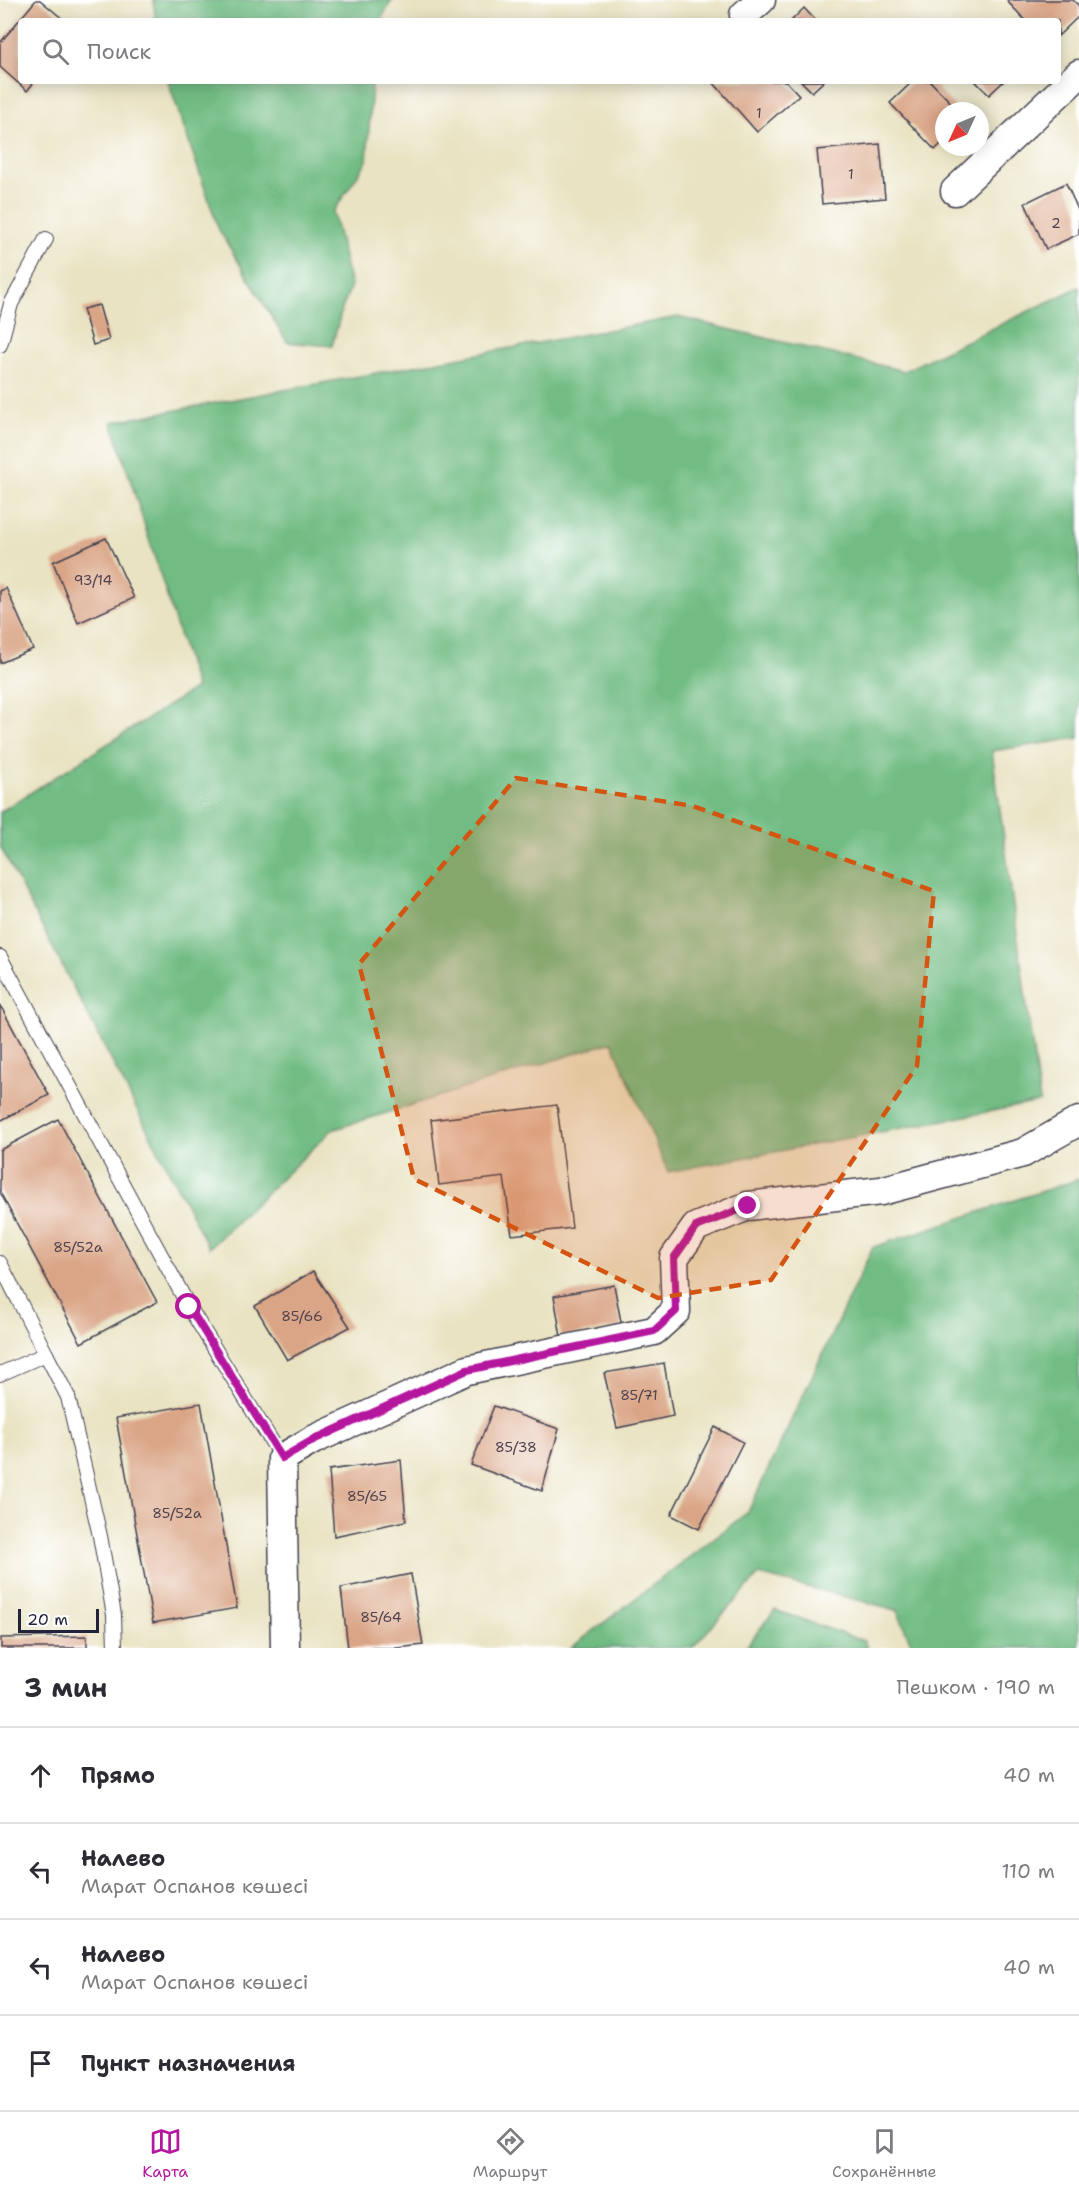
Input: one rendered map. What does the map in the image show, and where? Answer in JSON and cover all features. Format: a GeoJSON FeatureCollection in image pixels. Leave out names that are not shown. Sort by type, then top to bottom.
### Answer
{"type":"FeatureCollection","features":[{"type":"Feature","properties":{"kind":"street"},"geometry":{"type":"LineString","coordinates":[[955,191],[1076,78]]}},
{"type":"Feature","properties":{"kind":"street"},"geometry":{"type":"LineString","coordinates":[[285,1648],[282,1458],[313,1440],[467,1370],[654,1331],[676,1311],[674,1258],[696,1227],[748,1206],[881,1191],[1023,1153],[1079,1121]]}},
{"type":"Feature","properties":{"kind":"lane"},"geometry":{"type":"LineString","coordinates":[[0,345],[11,304],[46,239]]}},
{"type":"Feature","properties":{"kind":"lane"},"geometry":{"type":"LineString","coordinates":[[0,957],[189,1307],[282,1458]]}},
{"type":"Feature","properties":{"kind":"lane"},"geometry":{"type":"LineString","coordinates":[[0,1263],[68,1397],[100,1536],[114,1615],[115,1648]]}},
{"type":"Feature","properties":{"kind":"lane"},"geometry":{"type":"LineString","coordinates":[[0,1374],[46,1354]]}},
{"type":"Feature","properties":{"kind":"highlighted area"},"geometry":{"type":"Polygon","coordinates":[[[516,778],[693,806],[934,891],[917,1066],[771,1280],[658,1298],[414,1179],[359,964],[516,778]]]}},
{"type":"Feature","properties":{"kind":"green space"},"geometry":{"type":"Polygon","coordinates":[[[153,0],[392,0],[382,18],[156,18],[153,0]]]}},
{"type":"Feature","properties":{"kind":"green space"},"geometry":{"type":"Polygon","coordinates":[[[169,84],[372,84],[367,161],[333,212],[351,286],[332,346],[287,342],[219,230],[169,84]]]}},
{"type":"Feature","properties":{"kind":"green space"},"geometry":{"type":"Polygon","coordinates":[[[1079,287],[1079,738],[992,751],[1040,1102],[668,1172],[612,1042],[332,1130],[209,1248],[0,846],[0,812],[196,688],[112,422],[678,317],[904,371],[1079,287]]]}},
{"type":"Feature","properties":{"kind":"green space"},"geometry":{"type":"Polygon","coordinates":[[[1079,1179],[1079,1648],[913,1648],[897,1610],[759,1575],[692,1648],[571,1648],[748,1512],[873,1247],[1079,1179]]]}},
{"type":"Feature","properties":{"kind":"green space"},"geometry":{"type":"Polygon","coordinates":[[[775,1610],[864,1641],[867,1648],[745,1648],[775,1610]]]}},
{"type":"Feature","properties":{"kind":"building"},"geometry":{"type":"Polygon","coordinates":[[[36,0],[40,0],[61,18],[21,18],[36,0]]]}},
{"type":"Feature","properties":{"kind":"building"},"geometry":{"type":"Polygon","coordinates":[[[1073,0],[1079,6],[1079,16],[1061,33],[1061,18],[1023,18],[1007,1],[1073,0]]]}},
{"type":"Feature","properties":{"kind":"building"},"geometry":{"type":"Polygon","coordinates":[[[804,8],[813,18],[794,18],[804,8]]]}},
{"type":"Feature","properties":{"kind":"building"},"geometry":{"type":"Polygon","coordinates":[[[18,22],[18,83],[0,67],[0,43],[18,22]]]}},
{"type":"Feature","properties":{"kind":"building"},"geometry":{"type":"Polygon","coordinates":[[[19,84],[33,84],[27,91],[19,84]]]}},
{"type":"Feature","properties":{"kind":"building"},"geometry":{"type":"Polygon","coordinates":[[[715,84],[789,84],[799,95],[757,132],[715,84]]]}},
{"type":"Feature","properties":{"kind":"building"},"geometry":{"type":"Polygon","coordinates":[[[804,84],[821,84],[812,92],[804,84]]]}},
{"type":"Feature","properties":{"kind":"building"},"geometry":{"type":"Polygon","coordinates":[[[910,84],[933,84],[950,102],[935,102],[935,150],[890,103],[910,84]]]}},
{"type":"Feature","properties":{"kind":"building"},"geometry":{"type":"Polygon","coordinates":[[[978,84],[1001,84],[989,95],[978,84]]]}},
{"type":"Feature","properties":{"kind":"building"},"geometry":{"type":"Polygon","coordinates":[[[880,144],[885,198],[822,204],[817,150],[880,144]]]}},
{"type":"Feature","properties":{"kind":"building"},"geometry":{"type":"Polygon","coordinates":[[[1066,183],[1079,212],[1079,234],[1046,249],[1025,203],[1066,183]]]}},
{"type":"Feature","properties":{"kind":"building"},"geometry":{"type":"Polygon","coordinates":[[[99,305],[109,340],[93,345],[83,309],[99,305]]]}},
{"type":"Feature","properties":{"kind":"building"},"geometry":{"type":"Polygon","coordinates":[[[106,538],[134,598],[78,623],[53,562],[106,538]]]}},
{"type":"Feature","properties":{"kind":"building"},"geometry":{"type":"Polygon","coordinates":[[[6,588],[33,649],[0,663],[0,591],[6,588]]]}},
{"type":"Feature","properties":{"kind":"building"},"geometry":{"type":"Polygon","coordinates":[[[0,1005],[49,1095],[0,1121],[0,1005]]]}},
{"type":"Feature","properties":{"kind":"building"},"geometry":{"type":"Polygon","coordinates":[[[557,1105],[572,1228],[512,1235],[504,1177],[439,1185],[431,1120],[557,1105]]]}},
{"type":"Feature","properties":{"kind":"building"},"geometry":{"type":"Polygon","coordinates":[[[58,1119],[157,1302],[81,1343],[0,1192],[0,1150],[58,1119]]]}},
{"type":"Feature","properties":{"kind":"building"},"geometry":{"type":"Polygon","coordinates":[[[313,1271],[350,1327],[287,1360],[255,1306],[313,1271]]]}},
{"type":"Feature","properties":{"kind":"building"},"geometry":{"type":"Polygon","coordinates":[[[614,1285],[622,1327],[561,1337],[554,1296],[614,1285]]]}},
{"type":"Feature","properties":{"kind":"building"},"geometry":{"type":"Polygon","coordinates":[[[664,1363],[673,1416],[617,1428],[604,1373],[664,1363]]]}},
{"type":"Feature","properties":{"kind":"building"},"geometry":{"type":"Polygon","coordinates":[[[201,1403],[237,1608],[153,1623],[116,1418],[201,1403]]]}},
{"type":"Feature","properties":{"kind":"building"},"geometry":{"type":"Polygon","coordinates":[[[494,1406],[559,1429],[542,1491],[471,1465],[494,1406]]]}},
{"type":"Feature","properties":{"kind":"building"},"geometry":{"type":"Polygon","coordinates":[[[715,1427],[743,1442],[699,1529],[671,1515],[715,1427]]]}},
{"type":"Feature","properties":{"kind":"building"},"geometry":{"type":"Polygon","coordinates":[[[401,1460],[406,1521],[334,1536],[329,1470],[401,1460]]]}},
{"type":"Feature","properties":{"kind":"building"},"geometry":{"type":"Polygon","coordinates":[[[411,1574],[423,1645],[397,1648],[348,1648],[341,1588],[411,1574]]]}},
{"type":"Feature","properties":{"kind":"building"},"geometry":{"type":"Polygon","coordinates":[[[87,1636],[87,1648],[1,1648],[1,1638],[87,1636]]]}},
{"type":"Feature","properties":{"kind":"route"},"geometry":{"type":"LineString","coordinates":[[189,1307],[282,1458],[313,1440],[467,1370],[654,1331],[676,1311],[674,1258],[696,1227],[748,1206]]}}]}
